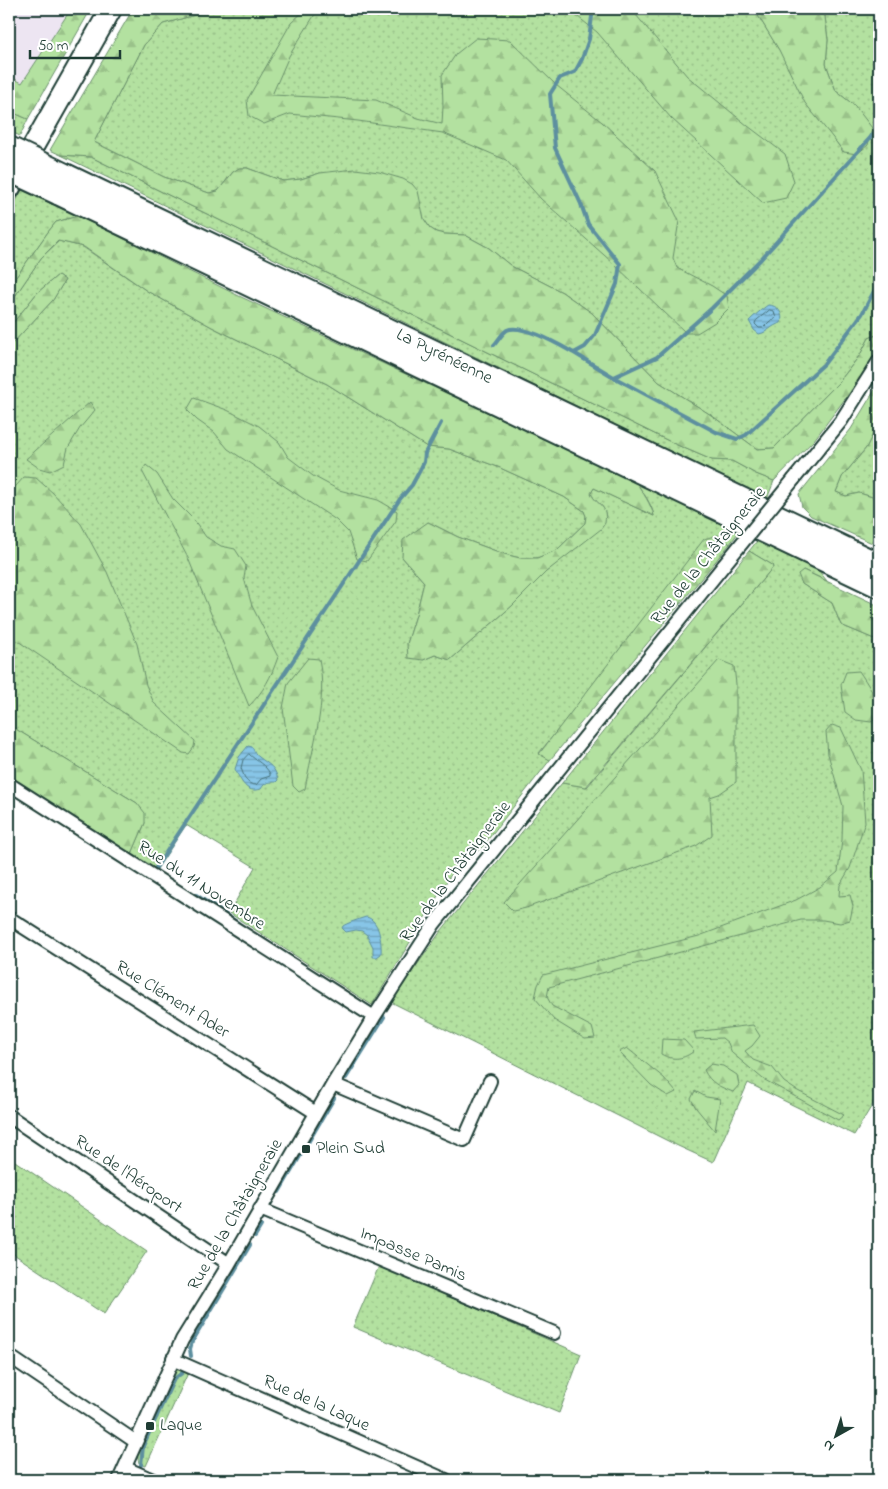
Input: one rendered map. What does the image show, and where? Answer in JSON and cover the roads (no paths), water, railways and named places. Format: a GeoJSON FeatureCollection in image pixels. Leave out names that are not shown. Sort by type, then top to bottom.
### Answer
{"type":"FeatureCollection","features":[{"type":"Feature","properties":{"kind":"highway","name":"La Pyrénéenne"},"geometry":{"type":"LineString","coordinates":[[9,149],[62,184],[879,586]]}},
{"type":"Feature","properties":{"kind":"highway","name":"La Pyrénéenne"},"geometry":{"type":"LineString","coordinates":[[9,169],[62,184],[879,566]]}},
{"type":"Feature","properties":{"kind":"main road"},"geometry":{"type":"LineString","coordinates":[[9,189],[111,9]]}},
{"type":"Feature","properties":{"kind":"street","name":"Rue de la Châtaigneraie"},"geometry":{"type":"LineString","coordinates":[[119,1480],[182,1340],[229,1264],[333,1084],[434,924],[841,421],[879,361]]}},
{"type":"Feature","properties":{"kind":"street","name":"Rue du 11 Novembre"},"geometry":{"type":"LineString","coordinates":[[9,784],[374,1018]]}},
{"type":"Feature","properties":{"kind":"street","name":"Rue Clément Ader"},"geometry":{"type":"LineString","coordinates":[[9,918],[316,1113]]}},
{"type":"Feature","properties":{"kind":"street"},"geometry":{"type":"LineString","coordinates":[[333,1084],[464,1140],[490,1081]]}},
{"type":"Feature","properties":{"kind":"street","name":"Rue de l'Aéroport"},"geometry":{"type":"LineString","coordinates":[[9,1116],[229,1264]]}},
{"type":"Feature","properties":{"kind":"street","name":"Impasse Pamis"},"geometry":{"type":"LineString","coordinates":[[260,1209],[554,1333]]}},
{"type":"Feature","properties":{"kind":"street"},"geometry":{"type":"LineString","coordinates":[[9,1356],[136,1442]]}},
{"type":"Feature","properties":{"kind":"street","name":"Rue de la Laque"},"geometry":{"type":"LineString","coordinates":[[173,1358],[446,1480]]}},
{"type":"Feature","properties":{"kind":"street"},"geometry":{"type":"LineString","coordinates":[[126,1466],[130,1470],[153,1480]]}},
{"type":"Feature","properties":{"kind":"water"},"geometry":{"type":"Polygon","coordinates":[[[768,305],[777,308],[782,316],[782,320],[781,323],[759,334],[754,330],[749,321],[768,305]]]}},
{"type":"Feature","properties":{"kind":"water"},"geometry":{"type":"Polygon","coordinates":[[[248,746],[252,747],[256,755],[273,769],[277,775],[278,780],[276,782],[267,783],[261,789],[251,790],[242,782],[235,769],[239,757],[248,746]]]}},
{"type":"Feature","properties":{"kind":"water"},"geometry":{"type":"Polygon","coordinates":[[[366,917],[374,922],[379,932],[381,954],[377,957],[373,957],[373,947],[367,935],[362,931],[356,930],[346,932],[342,928],[347,924],[366,917]]]}},
{"type":"Feature","properties":{"kind":"waterway"},"geometry":{"type":"LineString","coordinates":[[494,345],[505,331],[514,329],[531,332],[574,353],[585,347],[595,335],[617,284],[620,264],[588,224],[581,204],[555,148],[550,94],[560,78],[575,72],[582,59],[589,39],[593,9]]}},
{"type":"Feature","properties":{"kind":"waterway"},"geometry":{"type":"LineString","coordinates":[[614,377],[657,357],[712,308],[761,259],[879,128]]}},
{"type":"Feature","properties":{"kind":"waterway"},"geometry":{"type":"LineString","coordinates":[[574,353],[617,379],[716,432],[737,439],[746,435],[824,364],[862,314],[879,282]]}},
{"type":"Feature","properties":{"kind":"waterway"},"geometry":{"type":"LineString","coordinates":[[155,869],[400,499],[412,485],[424,462],[425,453],[441,423]]}},
{"type":"Feature","properties":{"kind":"waterway"},"geometry":{"type":"LineString","coordinates":[[196,895],[238,923]]}},
{"type":"Feature","properties":{"kind":"waterway"},"geometry":{"type":"LineString","coordinates":[[346,1078],[384,1017]]}},
{"type":"Feature","properties":{"kind":"waterway"},"geometry":{"type":"LineString","coordinates":[[279,1192],[334,1098]]}},
{"type":"Feature","properties":{"kind":"waterway"},"geometry":{"type":"LineString","coordinates":[[255,1236],[261,1226]]}},
{"type":"Feature","properties":{"kind":"waterway"},"geometry":{"type":"LineString","coordinates":[[191,1356],[192,1342],[250,1245]]}},
{"type":"Feature","properties":{"kind":"waterway"},"geometry":{"type":"LineString","coordinates":[[141,1465],[143,1446],[174,1379],[182,1373]]}},
{"type":"Feature","properties":{"kind":"place","name":"Plein Sud"},"geometry":{"type":"Point","coordinates":[306,1149]}},
{"type":"Feature","properties":{"kind":"place","name":"Laque"},"geometry":{"type":"Point","coordinates":[150,1426]}}]}
